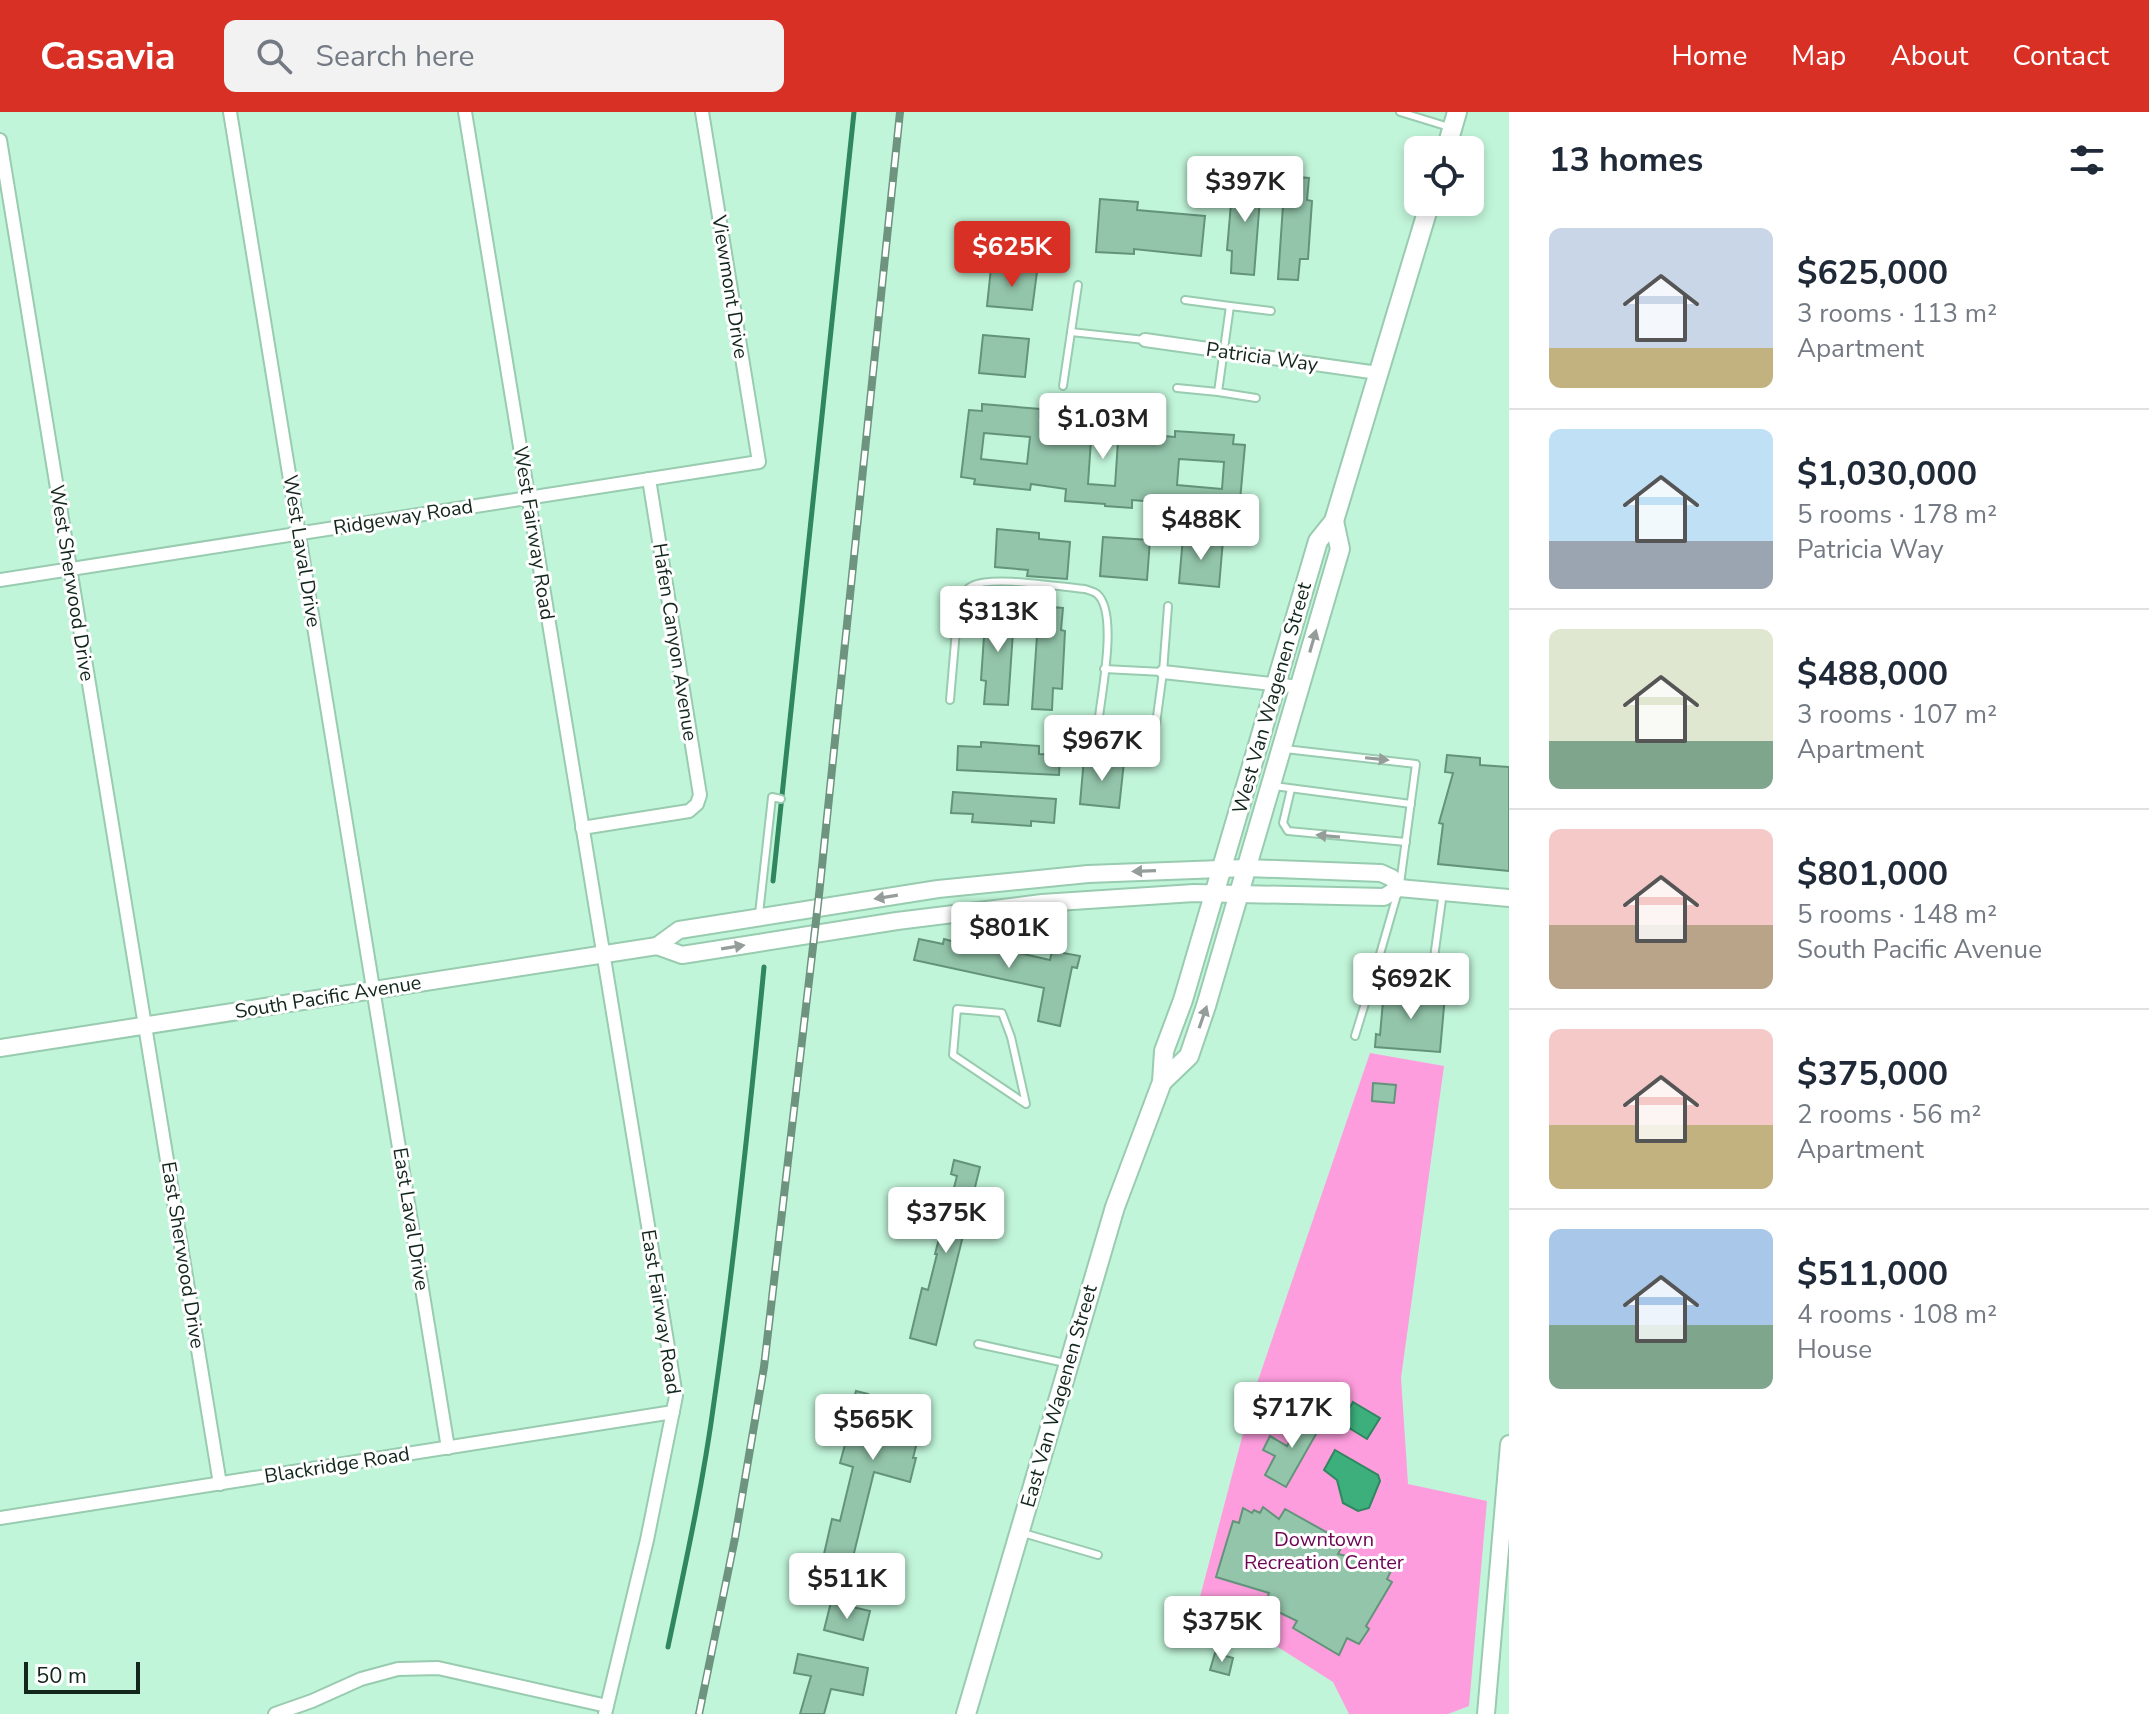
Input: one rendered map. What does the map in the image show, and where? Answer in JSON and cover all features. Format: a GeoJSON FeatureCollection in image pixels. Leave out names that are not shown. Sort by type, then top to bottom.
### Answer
{"type":"FeatureCollection","features":[{"type":"Feature","properties":{"kind":"main road","name":"West Van Wagenen Street"},"geometry":{"type":"LineString","coordinates":[[1219,880],[1318,541],[1334,521],[1426,216]]}},
{"type":"Feature","properties":{"kind":"main road","name":"West Van Wagenen Street"},"geometry":{"type":"LineString","coordinates":[[1244,880],[1340,549],[1334,521]]}},
{"type":"Feature","properties":{"kind":"main road","name":"East Van Wagenen Street"},"geometry":{"type":"LineString","coordinates":[[966,1714],[1115,1207],[1162,1082],[1164,1051],[1183,1000],[1219,880]]}},
{"type":"Feature","properties":{"kind":"main road","name":"East Van Wagenen Street"},"geometry":{"type":"LineString","coordinates":[[1162,1082],[1189,1056],[1244,880]]}},
{"type":"Feature","properties":{"kind":"street","name":"West Laval Drive"},"geometry":{"type":"LineString","coordinates":[[230,112],[374,990]]}},
{"type":"Feature","properties":{"kind":"street","name":"West Fairway Road"},"geometry":{"type":"LineString","coordinates":[[465,112],[603,955]]}},
{"type":"Feature","properties":{"kind":"street","name":"Viewmont Drive"},"geometry":{"type":"LineString","coordinates":[[702,112],[759,462]]}},
{"type":"Feature","properties":{"kind":"street","name":"West Sherwood Drive"},"geometry":{"type":"LineString","coordinates":[[0,140],[145,1026]]}},
{"type":"Feature","properties":{"kind":"street","name":"Patricia Way"},"geometry":{"type":"LineString","coordinates":[[1145,340],[1378,373]]}},
{"type":"Feature","properties":{"kind":"street","name":"Ridgeway Road"},"geometry":{"type":"LineString","coordinates":[[0,580],[759,462]]}},
{"type":"Feature","properties":{"kind":"street","name":"Hafen Canyon Avenue"},"geometry":{"type":"LineString","coordinates":[[582,828],[682,813],[697,804],[700,795],[649,479]]}},
{"type":"Feature","properties":{"kind":"street"},"geometry":{"type":"LineString","coordinates":[[1163,672],[1300,687]]}},
{"type":"Feature","properties":{"kind":"street"},"geometry":{"type":"LineString","coordinates":[[1244,880],[1381,873],[1392,878],[1399,888]]}},
{"type":"Feature","properties":{"kind":"street","name":"South Pacific Avenue"},"geometry":{"type":"LineString","coordinates":[[0,1048],[657,946],[679,930],[903,894],[1088,874],[1244,880]]}},
{"type":"Feature","properties":{"kind":"street","name":"South Pacific Avenue"},"geometry":{"type":"LineString","coordinates":[[657,946],[682,955],[897,921],[1006,907],[1126,897],[1219,880],[1244,880]]}},
{"type":"Feature","properties":{"kind":"street"},"geometry":{"type":"LineString","coordinates":[[1244,880],[1384,897],[1399,888],[1509,898]]}},
{"type":"Feature","properties":{"kind":"street","name":"East Fairway Road"},"geometry":{"type":"LineString","coordinates":[[603,955],[676,1396],[647,1540],[606,1710]]}},
{"type":"Feature","properties":{"kind":"street","name":"East Laval Drive"},"geometry":{"type":"LineString","coordinates":[[374,990],[448,1448]]}},
{"type":"Feature","properties":{"kind":"street","name":"East Sherwood Drive"},"geometry":{"type":"LineString","coordinates":[[145,1026],[220,1484]]}},
{"type":"Feature","properties":{"kind":"street","name":"Blackridge Road"},"geometry":{"type":"LineString","coordinates":[[0,1518],[673,1412]]}},
{"type":"Feature","properties":{"kind":"street"},"geometry":{"type":"LineString","coordinates":[[1486,1714],[1502,1592],[1509,1444]]}},
{"type":"Feature","properties":{"kind":"street"},"geometry":{"type":"LineString","coordinates":[[275,1714],[361,1679],[398,1669],[425,1668],[479,1676],[606,1710]]}},
{"type":"Feature","properties":{"kind":"lane"},"geometry":{"type":"LineString","coordinates":[[1400,112],[1455,120]]}},
{"type":"Feature","properties":{"kind":"lane"},"geometry":{"type":"LineString","coordinates":[[1063,386],[1078,285]]}},
{"type":"Feature","properties":{"kind":"lane"},"geometry":{"type":"LineString","coordinates":[[1185,300],[1271,311]]}},
{"type":"Feature","properties":{"kind":"lane"},"geometry":{"type":"LineString","coordinates":[[1218,392],[1230,306]]}},
{"type":"Feature","properties":{"kind":"lane"},"geometry":{"type":"LineString","coordinates":[[1071,332],[1145,340]]}},
{"type":"Feature","properties":{"kind":"lane"},"geometry":{"type":"LineString","coordinates":[[1177,388],[1256,398]]}},
{"type":"Feature","properties":{"kind":"lane"},"geometry":{"type":"LineString","coordinates":[[950,700],[958,607],[970,587],[981,583],[1019,583],[1085,589],[1096,593],[1109,626],[1099,717]]}},
{"type":"Feature","properties":{"kind":"lane"},"geometry":{"type":"LineString","coordinates":[[1156,724],[1168,606]]}},
{"type":"Feature","properties":{"kind":"lane"},"geometry":{"type":"LineString","coordinates":[[1104,669],[1163,672]]}},
{"type":"Feature","properties":{"kind":"lane"},"geometry":{"type":"LineString","coordinates":[[1282,748],[1416,764],[1399,888],[1355,1036]]}},
{"type":"Feature","properties":{"kind":"lane"},"geometry":{"type":"LineString","coordinates":[[1271,786],[1411,804]]}},
{"type":"Feature","properties":{"kind":"lane"},"geometry":{"type":"LineString","coordinates":[[1291,789],[1283,823],[1288,831],[1406,842]]}},
{"type":"Feature","properties":{"kind":"lane"},"geometry":{"type":"LineString","coordinates":[[759,918],[772,797],[781,799]]}},
{"type":"Feature","properties":{"kind":"lane"},"geometry":{"type":"LineString","coordinates":[[1378,961],[1433,965],[1443,892]]}},
{"type":"Feature","properties":{"kind":"lane"},"geometry":{"type":"LineString","coordinates":[[957,1009],[1002,1013],[1011,1037],[1026,1104],[1014,1096],[953,1055],[957,1009]]}},
{"type":"Feature","properties":{"kind":"lane"},"geometry":{"type":"LineString","coordinates":[[978,1344],[1069,1364]]}},
{"type":"Feature","properties":{"kind":"lane"},"geometry":{"type":"LineString","coordinates":[[1019,1532],[1098,1555]]}},
{"type":"Feature","properties":{"kind":"green space","name":"Downtown Recreation Center"},"geometry":{"type":"Polygon","coordinates":[[[1370,1053],[1444,1066],[1401,1378],[1408,1484],[1487,1501],[1469,1706],[1448,1714],[1349,1714],[1333,1682],[1267,1640],[1195,1616],[1254,1392],[1370,1053]]]}},
{"type":"Feature","properties":{"kind":"shaded area"},"geometry":{"type":"Polygon","coordinates":[[[1353,1402],[1380,1418],[1367,1439],[1341,1423],[1353,1402]]]}},
{"type":"Feature","properties":{"kind":"shaded area"},"geometry":{"type":"Polygon","coordinates":[[[1335,1450],[1378,1475],[1380,1481],[1369,1508],[1358,1511],[1343,1503],[1337,1480],[1324,1470],[1335,1450]]]}},
{"type":"Feature","properties":{"kind":"building"},"geometry":{"type":"Polygon","coordinates":[[[1242,171],[1262,173],[1254,275],[1231,273],[1232,251],[1227,250],[1232,192],[1240,192],[1242,171]]]}},
{"type":"Feature","properties":{"kind":"building"},"geometry":{"type":"Polygon","coordinates":[[[1285,176],[1309,178],[1307,200],[1312,201],[1308,259],[1300,259],[1298,280],[1278,279],[1285,176]]]}},
{"type":"Feature","properties":{"kind":"building"},"geometry":{"type":"Polygon","coordinates":[[[1100,199],[1138,202],[1137,210],[1205,216],[1201,256],[1134,249],[1134,254],[1096,252],[1100,199]]]}},
{"type":"Feature","properties":{"kind":"building"},"geometry":{"type":"Polygon","coordinates":[[[991,268],[1037,272],[1032,310],[987,306],[991,268]]]}},
{"type":"Feature","properties":{"kind":"building"},"geometry":{"type":"Polygon","coordinates":[[[983,335],[1029,339],[1025,377],[979,373],[983,335]]]}},
{"type":"Feature","properties":{"kind":"building"},"geometry":{"type":"Polygon","coordinates":[[[982,404],[1040,409],[1040,417],[1140,423],[1140,434],[1175,437],[1175,431],[1234,435],[1233,444],[1245,445],[1239,512],[1226,511],[1225,516],[1167,511],[1168,503],[1132,500],[1132,508],[1105,506],[1065,501],[1066,489],[1031,484],[1030,490],[974,484],[975,479],[961,477],[969,410],[982,411],[982,404]],[[984,433],[981,459],[1027,464],[1030,437],[984,433]],[[1091,440],[1088,484],[1115,486],[1118,441],[1091,440]],[[1179,459],[1177,485],[1222,489],[1224,462],[1179,459]]]}},
{"type":"Feature","properties":{"kind":"building"},"geometry":{"type":"Polygon","coordinates":[[[997,529],[1039,533],[1039,539],[1070,542],[1067,579],[1027,576],[1028,570],[995,567],[997,529]]]}},
{"type":"Feature","properties":{"kind":"building"},"geometry":{"type":"Polygon","coordinates":[[[1103,537],[1150,540],[1147,580],[1100,576],[1103,537]]]}},
{"type":"Feature","properties":{"kind":"building"},"geometry":{"type":"Polygon","coordinates":[[[1183,537],[1223,540],[1219,587],[1179,583],[1183,537]]]}},
{"type":"Feature","properties":{"kind":"building"},"geometry":{"type":"Polygon","coordinates":[[[995,601],[1015,602],[1008,705],[984,704],[986,681],[981,680],[985,622],[993,623],[995,601]]]}},
{"type":"Feature","properties":{"kind":"building"},"geometry":{"type":"Polygon","coordinates":[[[1039,606],[1063,608],[1062,689],[1053,688],[1052,710],[1032,709],[1039,606]]]}},
{"type":"Feature","properties":{"kind":"building"},"geometry":{"type":"Polygon","coordinates":[[[981,742],[1039,746],[1039,754],[1060,755],[1059,775],[957,770],[958,746],[981,747],[981,742]]]}},
{"type":"Feature","properties":{"kind":"building"},"geometry":{"type":"Polygon","coordinates":[[[1447,755],[1480,758],[1480,765],[1509,767],[1509,871],[1438,864],[1443,824],[1439,823],[1453,773],[1445,772],[1447,755]]]}},
{"type":"Feature","properties":{"kind":"building"},"geometry":{"type":"Polygon","coordinates":[[[1084,758],[1124,762],[1119,808],[1080,804],[1084,758]]]}},
{"type":"Feature","properties":{"kind":"building"},"geometry":{"type":"Polygon","coordinates":[[[953,792],[1056,799],[1054,823],[1031,821],[1031,826],[972,822],[973,814],[951,813],[953,792]]]}},
{"type":"Feature","properties":{"kind":"building"},"geometry":{"type":"Polygon","coordinates":[[[919,939],[943,944],[944,939],[995,953],[997,948],[1050,960],[1052,951],[1080,956],[1077,968],[1072,967],[1060,1026],[1038,1021],[1044,988],[914,960],[919,939]]]}},
{"type":"Feature","properties":{"kind":"building"},"geometry":{"type":"Polygon","coordinates":[[[1384,990],[1445,995],[1440,1052],[1375,1047],[1376,1034],[1380,1035],[1384,990]]]}},
{"type":"Feature","properties":{"kind":"building"},"geometry":{"type":"Polygon","coordinates":[[[1373,1083],[1396,1085],[1394,1103],[1372,1101],[1373,1083]]]}},
{"type":"Feature","properties":{"kind":"building"},"geometry":{"type":"Polygon","coordinates":[[[954,1160],[980,1167],[936,1345],[910,1338],[922,1288],[928,1290],[937,1254],[941,1231],[936,1229],[942,1205],[949,1207],[957,1176],[951,1174],[954,1160]]]}},
{"type":"Feature","properties":{"kind":"building"},"geometry":{"type":"Polygon","coordinates":[[[856,1391],[868,1394],[867,1398],[911,1410],[912,1403],[926,1407],[910,1482],[874,1472],[852,1561],[824,1554],[832,1519],[840,1521],[853,1467],[840,1463],[856,1391]]]}},
{"type":"Feature","properties":{"kind":"building"},"geometry":{"type":"Polygon","coordinates":[[[1307,1411],[1324,1420],[1286,1487],[1265,1475],[1275,1456],[1263,1450],[1270,1436],[1287,1446],[1307,1411]]]}},
{"type":"Feature","properties":{"kind":"building"},"geometry":{"type":"Polygon","coordinates":[[[1263,1507],[1279,1519],[1285,1509],[1344,1542],[1338,1554],[1355,1558],[1366,1567],[1371,1559],[1391,1571],[1387,1579],[1392,1582],[1359,1644],[1347,1638],[1339,1655],[1293,1628],[1297,1621],[1264,1605],[1269,1593],[1216,1577],[1233,1521],[1239,1523],[1243,1508],[1260,1513],[1263,1507]]]}},
{"type":"Feature","properties":{"kind":"building"},"geometry":{"type":"Polygon","coordinates":[[[831,1602],[870,1611],[863,1640],[824,1630],[831,1602]]]}},
{"type":"Feature","properties":{"kind":"building"},"geometry":{"type":"Polygon","coordinates":[[[1215,1653],[1233,1658],[1229,1675],[1210,1670],[1215,1653]]]}},
{"type":"Feature","properties":{"kind":"building"},"geometry":{"type":"Polygon","coordinates":[[[798,1654],[868,1668],[863,1695],[831,1689],[824,1714],[800,1714],[811,1676],[794,1673],[798,1654]]]}},
{"type":"Feature","properties":{"kind":"waterway"},"geometry":{"type":"LineString","coordinates":[[773,881],[854,112]]}},
{"type":"Feature","properties":{"kind":"waterway"},"geometry":{"type":"LineString","coordinates":[[668,1647],[714,1402],[742,1184],[764,967]]}},
{"type":"Feature","properties":{"kind":"railway"},"geometry":{"type":"LineString","coordinates":[[699,1714],[735,1538],[764,1367],[819,895],[900,112]]}}]}
